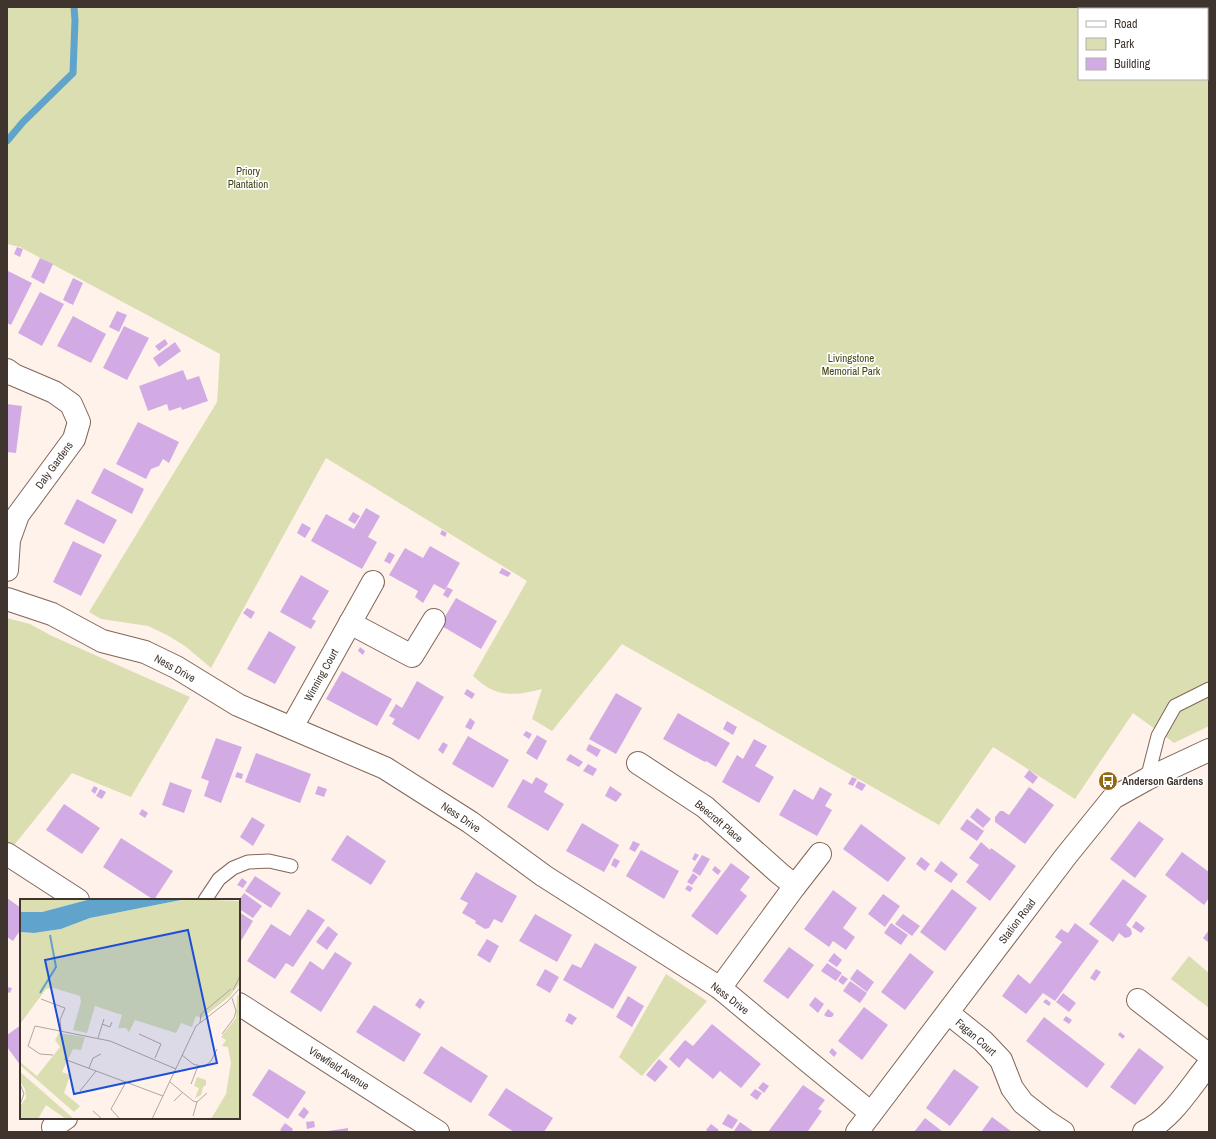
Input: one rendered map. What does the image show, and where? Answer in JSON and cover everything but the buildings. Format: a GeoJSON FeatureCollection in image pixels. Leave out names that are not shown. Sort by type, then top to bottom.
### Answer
{"type":"FeatureCollection","features":[{"type":"Feature","properties":{"kind":"street","name":"Daly Gardens"},"geometry":{"type":"LineString","coordinates":[[7,370],[14,375],[54,392],[71,404],[78,422],[74,439],[18,515],[9,540],[7,570]]}},
{"type":"Feature","properties":{"kind":"street","name":"Winning Court"},"geometry":{"type":"LineString","coordinates":[[292,727],[373,582]]}},
{"type":"Feature","properties":{"kind":"street","name":"Ness Drive"},"geometry":{"type":"LineString","coordinates":[[7,599],[52,614],[102,641],[145,652],[176,667],[238,705],[385,768],[470,822],[544,876],[720,988],[871,1113]]}},
{"type":"Feature","properties":{"kind":"street"},"geometry":{"type":"LineString","coordinates":[[350,622],[412,656],[434,620]]}},
{"type":"Feature","properties":{"kind":"street","name":"Station Road"},"geometry":{"type":"LineString","coordinates":[[857,1132],[1066,856],[1113,798],[1147,779],[1209,750]]}},
{"type":"Feature","properties":{"kind":"street","name":"Beecroft Place"},"geometry":{"type":"LineString","coordinates":[[638,763],[705,807],[794,886]]}},
{"type":"Feature","properties":{"kind":"street"},"geometry":{"type":"LineString","coordinates":[[7,854],[76,899]]}},
{"type":"Feature","properties":{"kind":"street"},"geometry":{"type":"LineString","coordinates":[[720,988],[794,886],[820,854]]}},
{"type":"Feature","properties":{"kind":"street"},"geometry":{"type":"LineString","coordinates":[[1138,1000],[1209,1055]]}},
{"type":"Feature","properties":{"kind":"street","name":"Viewfield Avenue"},"geometry":{"type":"LineString","coordinates":[[240,1005],[438,1132]]}},
{"type":"Feature","properties":{"kind":"street","name":"Fagan Court"},"geometry":{"type":"LineString","coordinates":[[948,1013],[983,1041],[1001,1060],[1012,1088],[1023,1103],[1061,1132]]}},
{"type":"Feature","properties":{"kind":"street"},"geometry":{"type":"LineString","coordinates":[[1144,1132],[1153,1128],[1171,1113],[1209,1064]]}},
{"type":"Feature","properties":{"kind":"lane"},"geometry":{"type":"LineString","coordinates":[[1147,779],[1158,736],[1175,706],[1209,689]]}},
{"type":"Feature","properties":{"kind":"lane"},"geometry":{"type":"LineString","coordinates":[[206,899],[219,879],[233,868],[248,862],[269,861],[291,866]]}},
{"type":"Feature","properties":{"kind":"green space","name":"Livingstone Memorial Park"},"geometry":{"type":"Polygon","coordinates":[[[7,7],[1209,7],[1209,726],[1174,743],[1133,713],[1075,799],[993,747],[939,825],[622,644],[552,731],[532,719],[542,689],[511,694],[499,692],[482,684],[473,676],[527,581],[326,458],[211,668],[185,646],[148,626],[101,619],[89,612],[217,402],[220,354],[20,247],[7,244],[7,7]]]}},
{"type":"Feature","properties":{"kind":"green space"},"geometry":{"type":"Polygon","coordinates":[[[7,618],[30,624],[52,636],[190,697],[131,797],[72,773],[7,854],[7,618]]]}},
{"type":"Feature","properties":{"kind":"green space"},"geometry":{"type":"Polygon","coordinates":[[[1189,956],[1209,973],[1209,1008],[1171,979],[1189,956]]]}},
{"type":"Feature","properties":{"kind":"green space"},"geometry":{"type":"Polygon","coordinates":[[[666,974],[707,1001],[642,1076],[619,1057],[666,974]]]}},
{"type":"Feature","properties":{"kind":"waterway"},"geometry":{"type":"LineString","coordinates":[[7,141],[23,122],[73,73],[74,7]]}},
{"type":"Feature","properties":{"kind":"place","name":"Anderson Gardens"},"geometry":{"type":"Point","coordinates":[1108,781]}},
{"type":"Feature","properties":{"kind":"park label","name":"Priory Plantation"},"geometry":{"type":"Point","coordinates":[248,177]}}]}
